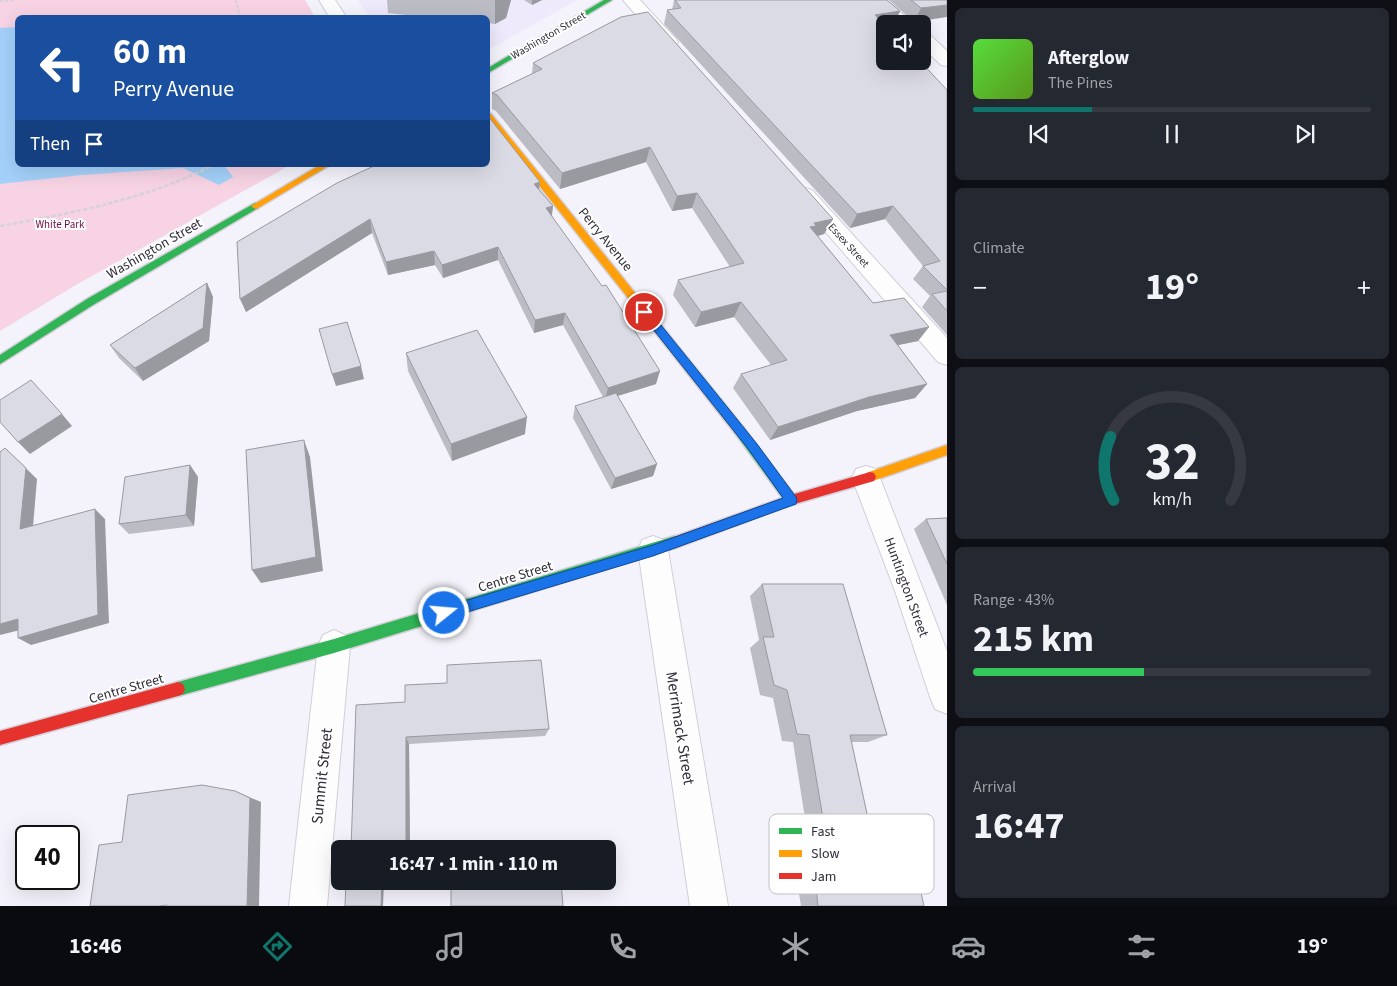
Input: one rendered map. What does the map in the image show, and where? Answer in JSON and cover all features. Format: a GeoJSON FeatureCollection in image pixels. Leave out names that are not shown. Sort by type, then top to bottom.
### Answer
{"type":"FeatureCollection","features":[{"type":"Feature","properties":{"kind":"street"},"geometry":{"type":"LineString","coordinates":[[328,0],[337,15]]}},
{"type":"Feature","properties":{"kind":"street","name":"Washington Street"},"geometry":{"type":"LineString","coordinates":[[490,70],[609,0]]}},
{"type":"Feature","properties":{"kind":"street"},"geometry":{"type":"LineString","coordinates":[[631,0],[679,54]]}},
{"type":"Feature","properties":{"kind":"street"},"geometry":{"type":"LineString","coordinates":[[876,0],[895,15]]}},
{"type":"Feature","properties":{"kind":"street"},"geometry":{"type":"LineString","coordinates":[[931,46],[947,61]]}},
{"type":"Feature","properties":{"kind":"street","name":"Perry Avenue"},"geometry":{"type":"LineString","coordinates":[[490,118],[753,447],[791,500]]}},
{"type":"Feature","properties":{"kind":"street","name":"Washington Street"},"geometry":{"type":"LineString","coordinates":[[0,360],[90,302],[323,167]]}},
{"type":"Feature","properties":{"kind":"street","name":"Essex Street"},"geometry":{"type":"LineString","coordinates":[[790,179],[947,355]]}},
{"type":"Feature","properties":{"kind":"street","name":"Centre Street"},"geometry":{"type":"LineString","coordinates":[[0,738],[334,646],[653,550],[791,500],[866,478],[947,450]]}},
{"type":"Feature","properties":{"kind":"street","name":"Huntington Street"},"geometry":{"type":"LineString","coordinates":[[866,478],[910,591],[947,697]]}},
{"type":"Feature","properties":{"kind":"street","name":"Merrimack Street"},"geometry":{"type":"LineString","coordinates":[[653,550],[709,906]]}},
{"type":"Feature","properties":{"kind":"street","name":"Summit Street"},"geometry":{"type":"LineString","coordinates":[[308,906],[334,646]]}},
{"type":"Feature","properties":{"kind":"path"},"geometry":{"type":"LineString","coordinates":[[0,1],[13,0]]}},
{"type":"Feature","properties":{"kind":"path"},"geometry":{"type":"LineString","coordinates":[[236,0],[239,15]]}},
{"type":"Feature","properties":{"kind":"path"},"geometry":{"type":"LineString","coordinates":[[0,226],[89,210],[192,176],[209,167]]}},
{"type":"Feature","properties":{"kind":"shaded area"},"geometry":{"type":"Polygon","coordinates":[[[358,0],[577,0],[490,49],[490,15],[368,15],[358,0]]]}},
{"type":"Feature","properties":{"kind":"green space","name":"White Park"},"geometry":{"type":"Polygon","coordinates":[[[0,0],[305,0],[314,15],[15,15],[15,167],[286,167],[74,286],[0,331],[0,0]]]}},
{"type":"Feature","properties":{"kind":"water"},"geometry":{"type":"Polygon","coordinates":[[[15,27],[15,167],[226,167],[233,177],[219,185],[183,168],[81,175],[0,184],[0,28],[15,27]]]}},
{"type":"Feature","properties":{"kind":"building"},"geometry":{"type":"Polygon","coordinates":[[[675,0],[887,0],[900,11],[875,15],[876,70],[928,70],[947,90],[947,290],[923,266],[940,261],[893,206],[857,214],[667,10],[681,8],[675,0]]]}},
{"type":"Feature","properties":{"kind":"building"},"geometry":{"type":"Polygon","coordinates":[[[911,0],[947,0],[947,5],[921,8],[911,0]]]}},
{"type":"Feature","properties":{"kind":"building"},"geometry":{"type":"Polygon","coordinates":[[[648,12],[833,219],[814,223],[816,226],[810,227],[873,303],[904,298],[929,327],[890,335],[927,384],[869,397],[778,427],[741,374],[787,360],[741,302],[701,312],[678,280],[744,263],[697,193],[677,196],[650,147],[562,173],[497,95],[492,93],[542,69],[533,63],[621,17],[648,12]]]}},
{"type":"Feature","properties":{"kind":"building"},"geometry":{"type":"Polygon","coordinates":[[[490,119],[540,182],[534,184],[553,206],[546,208],[602,286],[606,285],[660,371],[608,388],[565,313],[535,320],[498,247],[442,265],[434,251],[386,262],[370,219],[240,299],[237,242],[337,183],[372,167],[490,167],[490,119]]]}},
{"type":"Feature","properties":{"kind":"building"},"geometry":{"type":"Polygon","coordinates":[[[207,283],[203,328],[135,368],[110,345],[207,283]]]}},
{"type":"Feature","properties":{"kind":"building"},"geometry":{"type":"Polygon","coordinates":[[[947,291],[947,311],[932,294],[947,291]]]}},
{"type":"Feature","properties":{"kind":"building"},"geometry":{"type":"Polygon","coordinates":[[[347,322],[361,366],[332,374],[319,329],[347,322]]]}},
{"type":"Feature","properties":{"kind":"building"},"geometry":{"type":"Polygon","coordinates":[[[477,330],[527,417],[451,444],[406,353],[477,330]]]}},
{"type":"Feature","properties":{"kind":"building"},"geometry":{"type":"Polygon","coordinates":[[[31,380],[62,414],[18,442],[0,422],[0,400],[31,380]]]}},
{"type":"Feature","properties":{"kind":"building"},"geometry":{"type":"Polygon","coordinates":[[[616,393],[657,464],[615,478],[575,406],[616,393]]]}},
{"type":"Feature","properties":{"kind":"building"},"geometry":{"type":"Polygon","coordinates":[[[304,440],[316,557],[252,570],[246,450],[304,440]]]}},
{"type":"Feature","properties":{"kind":"building"},"geometry":{"type":"Polygon","coordinates":[[[5,448],[26,468],[20,529],[95,509],[98,615],[18,638],[18,619],[0,624],[0,452],[5,448]]]}},
{"type":"Feature","properties":{"kind":"building"},"geometry":{"type":"Polygon","coordinates":[[[190,465],[186,515],[119,524],[125,477],[190,465]]]}},
{"type":"Feature","properties":{"kind":"building"},"geometry":{"type":"Polygon","coordinates":[[[947,518],[947,564],[926,519],[947,518]]]}},
{"type":"Feature","properties":{"kind":"building"},"geometry":{"type":"Polygon","coordinates":[[[762,584],[843,584],[887,735],[850,735],[867,814],[822,814],[809,735],[797,734],[787,690],[774,685],[763,637],[774,637],[762,584]]]}},
{"type":"Feature","properties":{"kind":"building"},"geometry":{"type":"Polygon","coordinates":[[[541,660],[549,729],[406,737],[406,840],[351,840],[356,705],[405,702],[405,685],[447,683],[447,665],[541,660]]]}},
{"type":"Feature","properties":{"kind":"building"},"geometry":{"type":"Polygon","coordinates":[[[202,785],[235,791],[250,798],[247,906],[90,906],[99,845],[122,842],[128,795],[202,785]]]}},
{"type":"Feature","properties":{"kind":"building"},"geometry":{"type":"Polygon","coordinates":[[[346,890],[382,890],[381,906],[345,906],[346,890]]]}},
{"type":"Feature","properties":{"kind":"building"},"geometry":{"type":"Polygon","coordinates":[[[451,890],[562,890],[563,906],[451,906],[451,890]]]}},
{"type":"Feature","properties":{"kind":"building"},"geometry":{"type":"Polygon","coordinates":[[[817,894],[921,894],[924,906],[818,906],[817,894]]]}},
{"type":"Feature","properties":{"kind":"traffic: fast"},"geometry":{"type":"LineString","coordinates":[[490,70],[609,0]]}},
{"type":"Feature","properties":{"kind":"traffic: fast"},"geometry":{"type":"LineString","coordinates":[[0,360],[90,302],[255,206]]}},
{"type":"Feature","properties":{"kind":"traffic: fast"},"geometry":{"type":"LineString","coordinates":[[739,430],[791,500]]}},
{"type":"Feature","properties":{"kind":"traffic: fast"},"geometry":{"type":"LineString","coordinates":[[178,689],[334,646],[675,542]]}},
{"type":"Feature","properties":{"kind":"traffic: slow"},"geometry":{"type":"LineString","coordinates":[[490,119],[739,430]]}},
{"type":"Feature","properties":{"kind":"traffic: slow"},"geometry":{"type":"LineString","coordinates":[[255,206],[323,167]]}},
{"type":"Feature","properties":{"kind":"traffic: slow"},"geometry":{"type":"LineString","coordinates":[[870,477],[947,450]]}},
{"type":"Feature","properties":{"kind":"traffic: jam"},"geometry":{"type":"LineString","coordinates":[[675,542],[791,500],[870,477]]}},
{"type":"Feature","properties":{"kind":"traffic: jam"},"geometry":{"type":"LineString","coordinates":[[0,738],[178,689]]}},
{"type":"Feature","properties":{"kind":"route"},"geometry":{"type":"LineString","coordinates":[[444,613],[653,550],[791,500],[753,447],[644,312]]}}]}
